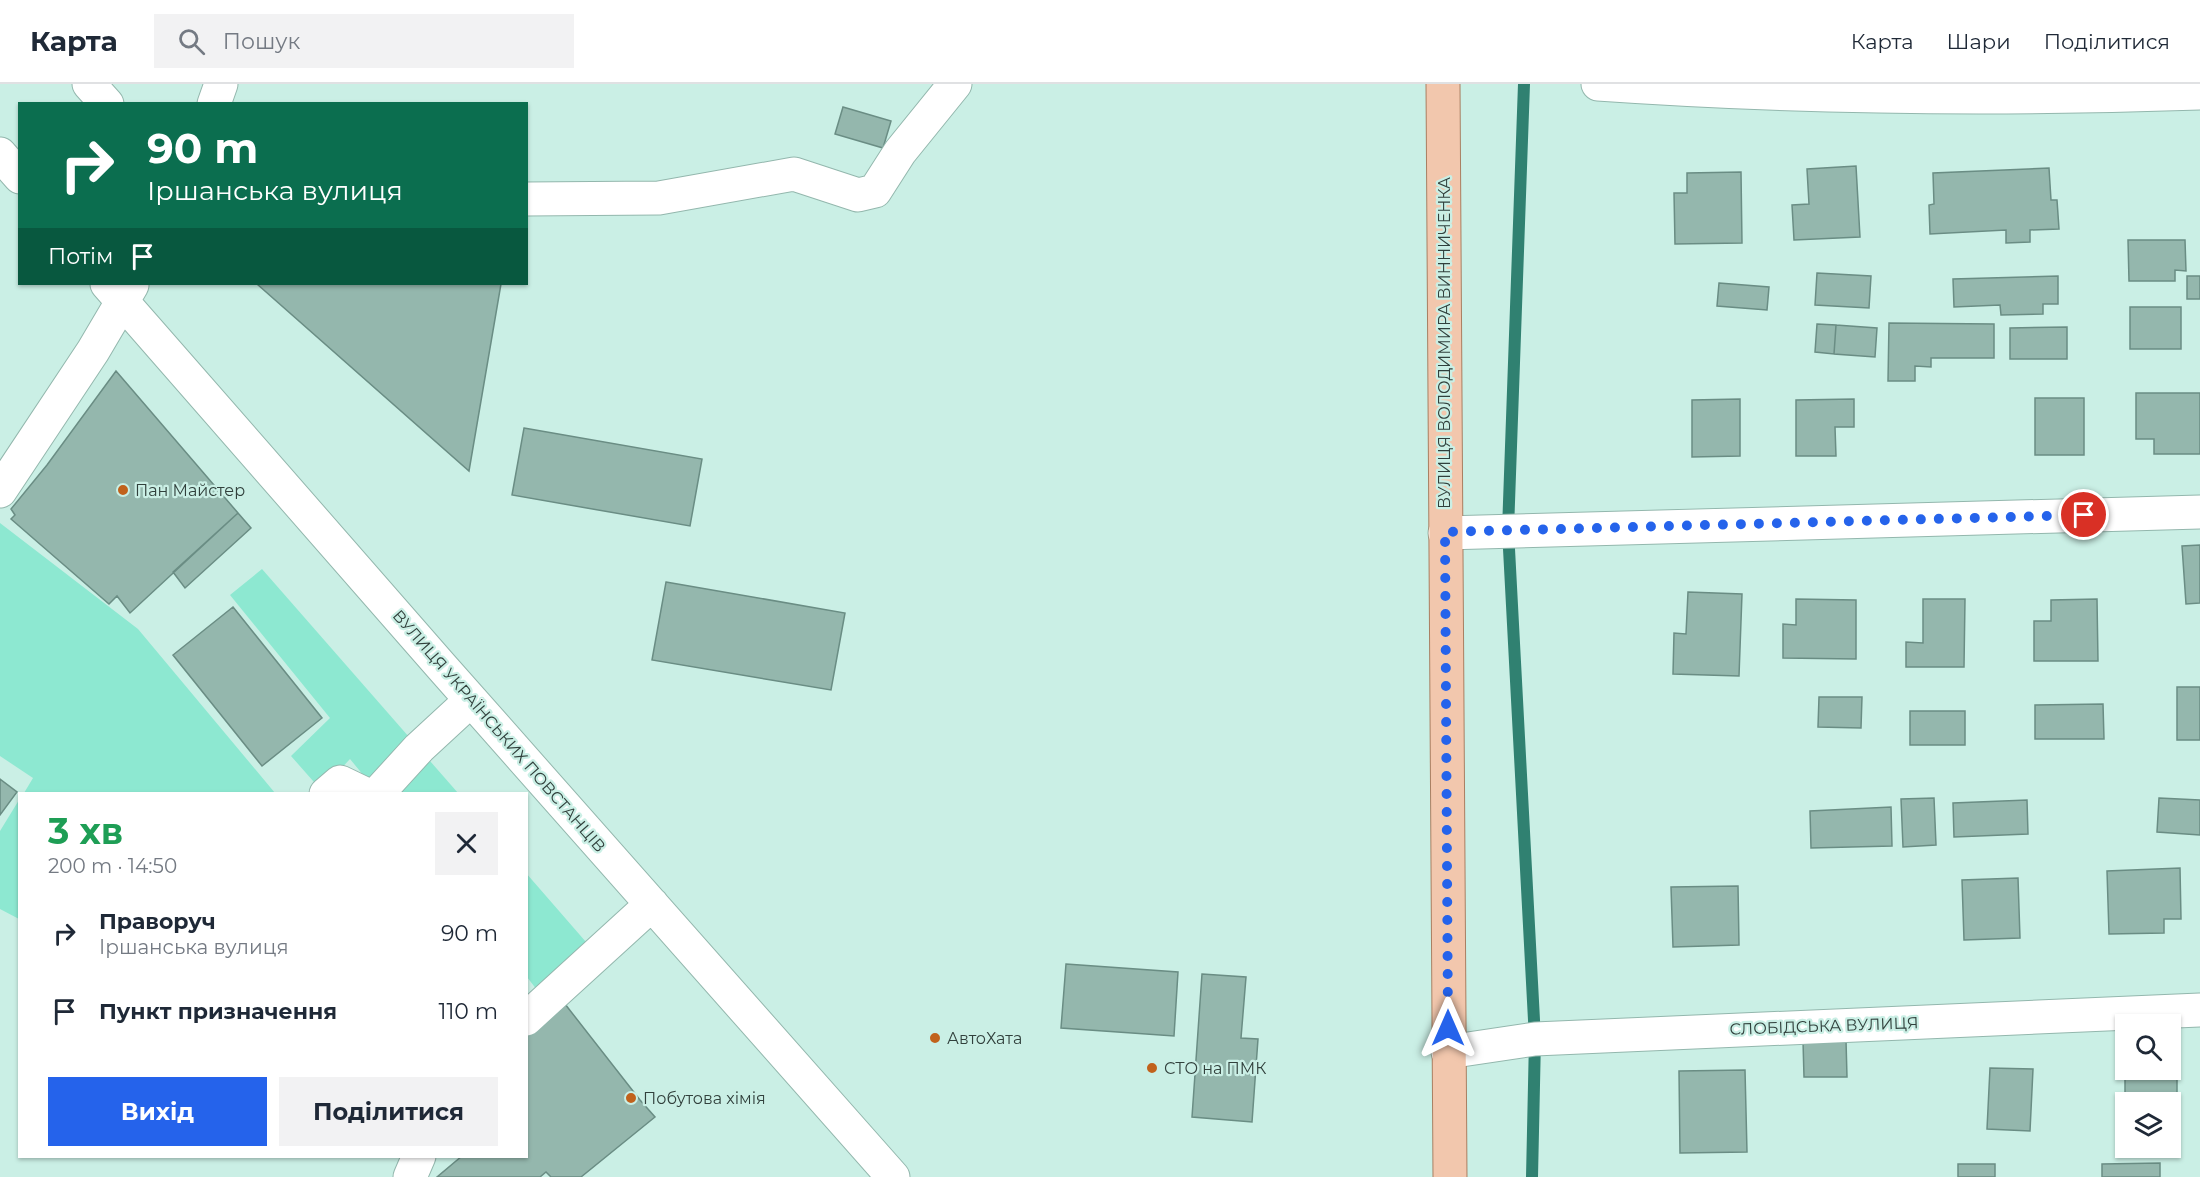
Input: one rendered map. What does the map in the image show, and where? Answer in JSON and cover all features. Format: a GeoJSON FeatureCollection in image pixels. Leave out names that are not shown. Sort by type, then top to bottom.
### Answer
{"type":"FeatureCollection","features":[{"type":"Feature","properties":{"kind":"main road","name":"ВУЛИЦЯ ВОЛОДИМИРА ВИННИЧЕНКА"},"geometry":{"type":"LineString","coordinates":[[1443,84],[1450,1177]]}},
{"type":"Feature","properties":{"kind":"street"},"geometry":{"type":"LineString","coordinates":[[89,84],[105,102]]}},
{"type":"Feature","properties":{"kind":"street"},"geometry":{"type":"LineString","coordinates":[[215,102],[221,84]]}},
{"type":"Feature","properties":{"kind":"street"},"geometry":{"type":"LineString","coordinates":[[528,199],[658,198],[794,174],[858,195],[874,191],[900,152],[955,84]]}},
{"type":"Feature","properties":{"kind":"street"},"geometry":{"type":"LineString","coordinates":[[1598,84],[1755,93],[1977,97],[2200,93]]}},
{"type":"Feature","properties":{"kind":"street"},"geometry":{"type":"LineString","coordinates":[[0,154],[18,175]]}},
{"type":"Feature","properties":{"kind":"street"},"geometry":{"type":"LineString","coordinates":[[0,491],[121,290]]}},
{"type":"Feature","properties":{"kind":"street","name":"ВУЛИЦЯ УКРАЇНСЬКИХ ПОВСТАНЦІВ"},"geometry":{"type":"LineString","coordinates":[[121,290],[471,700],[893,1177]]}},
{"type":"Feature","properties":{"kind":"street"},"geometry":{"type":"LineString","coordinates":[[1445,532],[2200,512]]}},
{"type":"Feature","properties":{"kind":"street"},"geometry":{"type":"LineString","coordinates":[[379,792],[419,748],[471,700]]}},
{"type":"Feature","properties":{"kind":"street"},"geometry":{"type":"LineString","coordinates":[[328,792],[340,782],[361,792]]}},
{"type":"Feature","properties":{"kind":"street"},"geometry":{"type":"LineString","coordinates":[[528,1017],[652,904]]}},
{"type":"Feature","properties":{"kind":"street","name":"СЛОБІДСЬКА ВУЛИЦЯ"},"geometry":{"type":"LineString","coordinates":[[1448,1052],[1535,1039],[2200,1010]]}},
{"type":"Feature","properties":{"kind":"street"},"geometry":{"type":"LineString","coordinates":[[410,1177],[418,1158]]}},
{"type":"Feature","properties":{"kind":"green space"},"geometry":{"type":"Polygon","coordinates":[[[0,523],[138,629],[274,792],[25,792],[33,778],[0,756],[0,523]]]}},
{"type":"Feature","properties":{"kind":"green space"},"geometry":{"type":"Polygon","coordinates":[[[262,569],[457,792],[377,792],[350,759],[321,790],[291,756],[330,718],[230,595],[262,569]]]}},
{"type":"Feature","properties":{"kind":"green space"},"geometry":{"type":"Polygon","coordinates":[[[18,802],[18,918],[0,909],[0,831],[18,802]]]}},
{"type":"Feature","properties":{"kind":"green space"},"geometry":{"type":"Polygon","coordinates":[[[528,875],[586,942],[537,990],[528,978],[528,875]]]}},
{"type":"Feature","properties":{"kind":"building"},"geometry":{"type":"Polygon","coordinates":[[[843,107],[891,121],[883,148],[835,134],[843,107]]]}},
{"type":"Feature","properties":{"kind":"building"},"geometry":{"type":"Polygon","coordinates":[[[1856,166],[1860,237],[1794,240],[1792,205],[1809,204],[1807,169],[1856,166]]]}},
{"type":"Feature","properties":{"kind":"building"},"geometry":{"type":"Polygon","coordinates":[[[2049,168],[2051,200],[2057,200],[2059,229],[2030,230],[2030,242],[2006,243],[2006,230],[1930,234],[1929,205],[1934,204],[1933,173],[2049,168]]]}},
{"type":"Feature","properties":{"kind":"building"},"geometry":{"type":"Polygon","coordinates":[[[1741,172],[1742,243],[1675,244],[1674,193],[1687,193],[1687,173],[1741,172]]]}},
{"type":"Feature","properties":{"kind":"building"},"geometry":{"type":"Polygon","coordinates":[[[2128,240],[2185,240],[2186,271],[2175,270],[2175,281],[2129,281],[2128,240]]]}},
{"type":"Feature","properties":{"kind":"building"},"geometry":{"type":"Polygon","coordinates":[[[1817,273],[1871,276],[1869,308],[1815,305],[1817,273]]]}},
{"type":"Feature","properties":{"kind":"building"},"geometry":{"type":"Polygon","coordinates":[[[2058,276],[2058,304],[2043,304],[2043,314],[2001,315],[2000,305],[1954,307],[1953,279],[2058,276]]]}},
{"type":"Feature","properties":{"kind":"building"},"geometry":{"type":"Polygon","coordinates":[[[2187,276],[2200,276],[2200,299],[2187,299],[2187,276]]]}},
{"type":"Feature","properties":{"kind":"building"},"geometry":{"type":"Polygon","coordinates":[[[1719,283],[1769,287],[1767,310],[1717,306],[1719,283]]]}},
{"type":"Feature","properties":{"kind":"building"},"geometry":{"type":"Polygon","coordinates":[[[258,285],[501,285],[469,471],[258,285]]]}},
{"type":"Feature","properties":{"kind":"building"},"geometry":{"type":"Polygon","coordinates":[[[2130,307],[2181,307],[2181,349],[2130,349],[2130,307]]]}},
{"type":"Feature","properties":{"kind":"building"},"geometry":{"type":"Polygon","coordinates":[[[1889,323],[1994,324],[1994,358],[1931,358],[1931,367],[1915,366],[1915,381],[1888,381],[1889,323]]]}},
{"type":"Feature","properties":{"kind":"building"},"geometry":{"type":"Polygon","coordinates":[[[1817,324],[1836,325],[1834,354],[1815,352],[1817,324]]]}},
{"type":"Feature","properties":{"kind":"building"},"geometry":{"type":"Polygon","coordinates":[[[1836,325],[1877,328],[1875,357],[1834,354],[1836,325]]]}},
{"type":"Feature","properties":{"kind":"building"},"geometry":{"type":"Polygon","coordinates":[[[2067,327],[2067,359],[2010,359],[2010,328],[2067,327]]]}},
{"type":"Feature","properties":{"kind":"building","name":"Пан Майстер"},"geometry":{"type":"Polygon","coordinates":[[[116,371],[238,513],[130,613],[117,596],[109,604],[11,519],[15,515],[11,509],[47,465],[116,371]]]}},
{"type":"Feature","properties":{"kind":"building"},"geometry":{"type":"Polygon","coordinates":[[[2136,393],[2200,393],[2200,454],[2154,454],[2154,439],[2136,439],[2136,393]]]}},
{"type":"Feature","properties":{"kind":"building"},"geometry":{"type":"Polygon","coordinates":[[[2035,398],[2084,398],[2084,455],[2035,455],[2035,398]]]}},
{"type":"Feature","properties":{"kind":"building"},"geometry":{"type":"Polygon","coordinates":[[[1740,399],[1740,456],[1692,457],[1692,400],[1740,399]]]}},
{"type":"Feature","properties":{"kind":"building"},"geometry":{"type":"Polygon","coordinates":[[[1854,399],[1854,427],[1835,427],[1836,456],[1796,456],[1796,400],[1854,399]]]}},
{"type":"Feature","properties":{"kind":"building"},"geometry":{"type":"Polygon","coordinates":[[[524,428],[702,459],[690,526],[512,495],[524,428]]]}},
{"type":"Feature","properties":{"kind":"building"},"geometry":{"type":"Polygon","coordinates":[[[238,513],[251,528],[185,588],[173,572],[238,513]]]}},
{"type":"Feature","properties":{"kind":"building"},"geometry":{"type":"Polygon","coordinates":[[[2200,545],[2200,603],[2186,604],[2182,546],[2200,545]]]}},
{"type":"Feature","properties":{"kind":"building"},"geometry":{"type":"Polygon","coordinates":[[[666,582],[845,613],[831,690],[652,660],[666,582]]]}},
{"type":"Feature","properties":{"kind":"building"},"geometry":{"type":"Polygon","coordinates":[[[1688,592],[1742,594],[1739,676],[1673,674],[1674,633],[1686,634],[1688,592]]]}},
{"type":"Feature","properties":{"kind":"building"},"geometry":{"type":"Polygon","coordinates":[[[1796,599],[1856,600],[1856,659],[1783,658],[1783,624],[1796,625],[1796,599]]]}},
{"type":"Feature","properties":{"kind":"building"},"geometry":{"type":"Polygon","coordinates":[[[1923,599],[1965,599],[1964,667],[1906,667],[1906,642],[1923,643],[1923,599]]]}},
{"type":"Feature","properties":{"kind":"building"},"geometry":{"type":"Polygon","coordinates":[[[2097,599],[2098,661],[2034,661],[2034,621],[2051,621],[2051,600],[2097,599]]]}},
{"type":"Feature","properties":{"kind":"building"},"geometry":{"type":"Polygon","coordinates":[[[233,607],[322,718],[262,766],[173,655],[233,607]]]}},
{"type":"Feature","properties":{"kind":"building"},"geometry":{"type":"Polygon","coordinates":[[[2177,687],[2200,687],[2200,740],[2177,740],[2177,687]]]}},
{"type":"Feature","properties":{"kind":"building"},"geometry":{"type":"Polygon","coordinates":[[[1819,697],[1862,697],[1861,728],[1818,727],[1819,697]]]}},
{"type":"Feature","properties":{"kind":"building"},"geometry":{"type":"Polygon","coordinates":[[[2103,704],[2104,739],[2035,739],[2035,705],[2103,704]]]}},
{"type":"Feature","properties":{"kind":"building"},"geometry":{"type":"Polygon","coordinates":[[[1910,711],[1965,711],[1965,745],[1910,745],[1910,711]]]}},
{"type":"Feature","properties":{"kind":"building"},"geometry":{"type":"Polygon","coordinates":[[[0,779],[17,792],[0,815],[0,779]]]}},
{"type":"Feature","properties":{"kind":"building"},"geometry":{"type":"Polygon","coordinates":[[[1934,798],[1936,845],[1903,847],[1901,799],[1934,798]]]}},
{"type":"Feature","properties":{"kind":"building"},"geometry":{"type":"Polygon","coordinates":[[[2159,798],[2200,800],[2200,835],[2157,832],[2159,798]]]}},
{"type":"Feature","properties":{"kind":"building"},"geometry":{"type":"Polygon","coordinates":[[[2027,800],[2028,834],[1954,837],[1953,803],[2027,800]]]}},
{"type":"Feature","properties":{"kind":"building"},"geometry":{"type":"Polygon","coordinates":[[[1891,807],[1892,846],[1811,848],[1810,811],[1891,807]]]}},
{"type":"Feature","properties":{"kind":"building"},"geometry":{"type":"Polygon","coordinates":[[[2180,868],[2181,919],[2164,919],[2164,933],[2109,934],[2107,871],[2180,868]]]}},
{"type":"Feature","properties":{"kind":"building"},"geometry":{"type":"Polygon","coordinates":[[[2018,878],[2020,938],[1964,940],[1962,880],[2018,878]]]}},
{"type":"Feature","properties":{"kind":"building"},"geometry":{"type":"Polygon","coordinates":[[[1738,886],[1739,945],[1673,947],[1671,887],[1738,886]]]}},
{"type":"Feature","properties":{"kind":"building"},"geometry":{"type":"Polygon","coordinates":[[[1066,964],[1178,972],[1174,1036],[1061,1028],[1066,964]]]}},
{"type":"Feature","properties":{"kind":"building"},"geometry":{"type":"Polygon","coordinates":[[[1202,974],[1246,977],[1241,1038],[1258,1039],[1252,1122],[1192,1117],[1202,974]]]}},
{"type":"Feature","properties":{"kind":"building"},"geometry":{"type":"Polygon","coordinates":[[[565,1004],[655,1117],[581,1177],[551,1177],[546,1172],[540,1177],[437,1177],[460,1158],[528,1158],[528,1032],[565,1004]]]}},
{"type":"Feature","properties":{"kind":"building"},"geometry":{"type":"Polygon","coordinates":[[[1846,1040],[1847,1077],[1804,1077],[1803,1041],[1846,1040]]]}},
{"type":"Feature","properties":{"kind":"building"},"geometry":{"type":"Polygon","coordinates":[[[1990,1068],[2033,1069],[2030,1131],[1987,1129],[1990,1068]]]}},
{"type":"Feature","properties":{"kind":"building"},"geometry":{"type":"Polygon","coordinates":[[[1745,1070],[1747,1152],[1680,1153],[1679,1071],[1745,1070]]]}},
{"type":"Feature","properties":{"kind":"building"},"geometry":{"type":"Polygon","coordinates":[[[2125,1080],[2177,1080],[2177,1092],[2125,1092],[2125,1080]]]}},
{"type":"Feature","properties":{"kind":"building"},"geometry":{"type":"Polygon","coordinates":[[[2160,1163],[2160,1177],[2102,1177],[2102,1164],[2160,1163]]]}},
{"type":"Feature","properties":{"kind":"building"},"geometry":{"type":"Polygon","coordinates":[[[1958,1164],[1995,1164],[1995,1177],[1958,1177],[1958,1164]]]}},
{"type":"Feature","properties":{"kind":"waterway"},"geometry":{"type":"LineString","coordinates":[[1524,84],[1508,530],[1535,1039],[1532,1177]]}},
{"type":"Feature","properties":{"kind":"place","name":"Пан Майстер"},"geometry":{"type":"Point","coordinates":[123,490]}},
{"type":"Feature","properties":{"kind":"place","name":"АвтоХата"},"geometry":{"type":"Point","coordinates":[935,1038]}},
{"type":"Feature","properties":{"kind":"place","name":"СТО на ПМК"},"geometry":{"type":"Point","coordinates":[1152,1068]}},
{"type":"Feature","properties":{"kind":"place","name":"Побутова хімія"},"geometry":{"type":"Point","coordinates":[631,1098]}},
{"type":"Feature","properties":{"kind":"route"},"geometry":{"type":"LineString","coordinates":[[1448,1028],[1445,532],[2084,515]]}}]}
